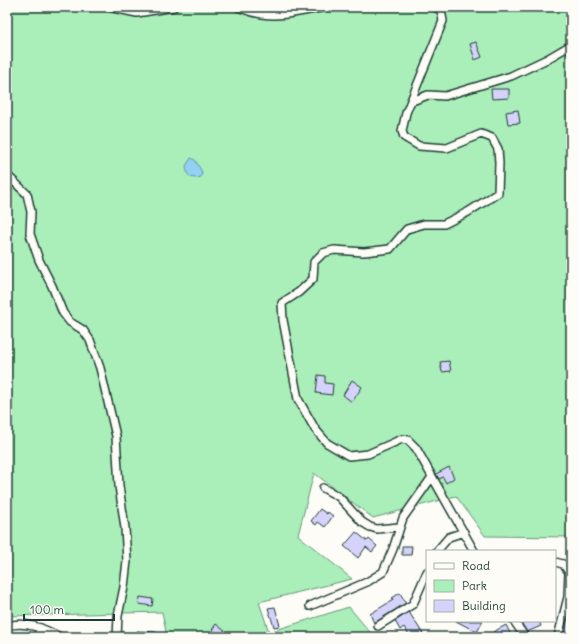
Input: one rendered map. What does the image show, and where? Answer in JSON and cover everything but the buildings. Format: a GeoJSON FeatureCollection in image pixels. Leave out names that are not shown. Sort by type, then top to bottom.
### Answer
{"type":"FeatureCollection","features":[{"type":"Feature","properties":{"kind":"street"},"geometry":{"type":"LineString","coordinates":[[108,7],[137,13],[149,9],[174,7]]}},
{"type":"Feature","properties":{"kind":"street"},"geometry":{"type":"LineString","coordinates":[[238,7],[248,12],[265,15],[284,15],[327,7]]}},
{"type":"Feature","properties":{"kind":"street"},"geometry":{"type":"LineString","coordinates":[[434,7],[441,10],[443,21],[406,113],[402,131],[404,137],[419,146],[447,148],[481,134],[492,138],[498,149],[498,193],[468,212],[444,224],[424,224],[407,228],[390,249],[364,252],[334,250],[323,253],[314,262],[312,279],[299,292],[282,303],[283,320],[298,399],[319,434],[327,443],[349,456],[368,454],[402,439],[408,440],[416,448],[473,550]]}},
{"type":"Feature","properties":{"kind":"street"},"geometry":{"type":"LineString","coordinates":[[412,101],[428,96],[445,96],[511,76],[547,59],[571,45]]}},
{"type":"Feature","properties":{"kind":"street"},"geometry":{"type":"LineString","coordinates":[[7,175],[27,194],[31,212],[30,234],[39,260],[63,313],[70,322],[83,330],[90,340],[100,368],[116,436],[119,486],[125,528],[127,561],[118,616],[117,637]]}},
{"type":"Feature","properties":{"kind":"street"},"geometry":{"type":"LineString","coordinates":[[310,606],[367,582],[383,572],[393,549],[403,518],[432,477]]}},
{"type":"Feature","properties":{"kind":"street"},"geometry":{"type":"LineString","coordinates":[[323,488],[339,497],[362,522],[370,528],[377,529],[399,527]]}},
{"type":"Feature","properties":{"kind":"street"},"geometry":{"type":"LineString","coordinates":[[438,550],[449,537],[464,532]]}},
{"type":"Feature","properties":{"kind":"street"},"geometry":{"type":"LineString","coordinates":[[556,562],[563,564],[569,572],[568,598],[558,637]]}},
{"type":"Feature","properties":{"kind":"street"},"geometry":{"type":"LineString","coordinates":[[378,626],[412,604],[426,574]]}},
{"type":"Feature","properties":{"kind":"street"},"geometry":{"type":"LineString","coordinates":[[515,622],[525,637]]}},
{"type":"Feature","properties":{"kind":"street"},"geometry":{"type":"LineString","coordinates":[[7,626],[16,623],[41,628],[60,637]]}},
{"type":"Feature","properties":{"kind":"street"},"geometry":{"type":"LineString","coordinates":[[37,637],[41,628]]}},
{"type":"Feature","properties":{"kind":"green space"},"geometry":{"type":"Polygon","coordinates":[[[7,7],[571,7],[571,537],[485,536],[456,496],[373,518],[314,473],[298,535],[352,579],[259,602],[269,632],[349,607],[374,637],[167,637],[162,612],[7,616],[7,7]]]}},
{"type":"Feature","properties":{"kind":"water"},"geometry":{"type":"Polygon","coordinates":[[[191,158],[195,160],[202,172],[201,177],[194,178],[188,175],[186,166],[191,158]]]}}]}
